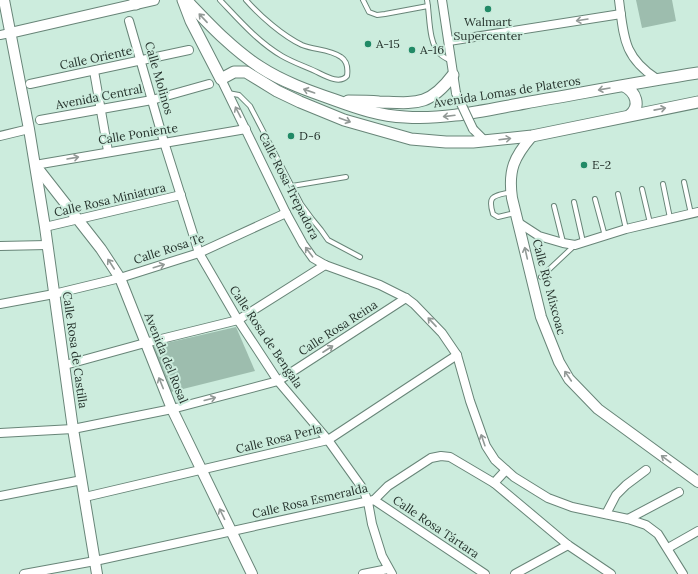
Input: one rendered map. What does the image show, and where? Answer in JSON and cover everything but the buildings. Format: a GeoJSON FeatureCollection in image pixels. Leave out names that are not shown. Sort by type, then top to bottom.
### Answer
{"type":"FeatureCollection","features":[{"type":"Feature","properties":{"kind":"main road","name":"Calle Rosa Trepadora"},"geometry":{"type":"LineString","coordinates":[[183,0],[191,21],[221,79]]}},
{"type":"Feature","properties":{"kind":"main road","name":"Avenida Lomas de Plateros"},"geometry":{"type":"LineString","coordinates":[[186,0],[228,42],[261,68],[300,88],[364,110],[404,117],[424,118],[489,110],[698,72]]}},
{"type":"Feature","properties":{"kind":"main road"},"geometry":{"type":"LineString","coordinates":[[221,79],[234,72],[246,72],[277,91],[351,122],[411,139],[466,142],[532,136],[698,102]]}},
{"type":"Feature","properties":{"kind":"main road"},"geometry":{"type":"LineString","coordinates":[[333,99],[402,104],[419,102],[434,95],[444,86],[452,75]]}},
{"type":"Feature","properties":{"kind":"main road"},"geometry":{"type":"LineString","coordinates":[[624,86],[634,93],[636,101],[636,108],[630,115]]}},
{"type":"Feature","properties":{"kind":"street","name":"Calle Rosa de Castilla"},"geometry":{"type":"LineString","coordinates":[[4,0],[5,34],[29,130],[35,165],[73,429],[97,574]]}},
{"type":"Feature","properties":{"kind":"street"},"geometry":{"type":"LineString","coordinates":[[5,34],[136,2],[154,0]]}},
{"type":"Feature","properties":{"kind":"street"},"geometry":{"type":"LineString","coordinates":[[442,0],[449,41],[452,75],[456,93],[473,129],[485,141]]}},
{"type":"Feature","properties":{"kind":"street"},"geometry":{"type":"LineString","coordinates":[[618,0],[626,43],[633,58],[646,72],[657,79]]}},
{"type":"Feature","properties":{"kind":"street"},"geometry":{"type":"LineString","coordinates":[[449,41],[621,14]]}},
{"type":"Feature","properties":{"kind":"street","name":"Calle Molinos"},"geometry":{"type":"LineString","coordinates":[[129,21],[164,142]]}},
{"type":"Feature","properties":{"kind":"street","name":"Calle Oriente"},"geometry":{"type":"LineString","coordinates":[[30,84],[189,50]]}},
{"type":"Feature","properties":{"kind":"street"},"geometry":{"type":"LineString","coordinates":[[94,71],[108,151]]}},
{"type":"Feature","properties":{"kind":"street","name":"Calle Rosa Trepadora"},"geometry":{"type":"LineString","coordinates":[[221,79],[286,213],[303,244],[313,258],[325,265],[380,285],[406,298],[414,304],[437,328],[457,355],[470,401],[486,446],[495,460],[506,470]]}},
{"type":"Feature","properties":{"kind":"street","name":"Avenida Central"},"geometry":{"type":"LineString","coordinates":[[40,120],[152,100],[209,84]]}},
{"type":"Feature","properties":{"kind":"street","name":"Calle Poniente"},"geometry":{"type":"LineString","coordinates":[[35,165],[108,151],[246,129]]}},
{"type":"Feature","properties":{"kind":"street"},"geometry":{"type":"LineString","coordinates":[[0,136],[29,130]]}},
{"type":"Feature","properties":{"kind":"street","name":"Calle Río Mixcoac"},"geometry":{"type":"LineString","coordinates":[[532,136],[521,148],[515,160],[510,183],[511,192],[542,318],[558,362],[569,379],[598,409],[698,482]]}},
{"type":"Feature","properties":{"kind":"street","name":"Calle Rosa de Bengala"},"geometry":{"type":"LineString","coordinates":[[164,142],[200,253],[238,320],[278,381],[328,440],[364,489],[371,501],[372,524],[382,556],[390,571]]}},
{"type":"Feature","properties":{"kind":"street","name":"Avenida del Rosal"},"geometry":{"type":"LineString","coordinates":[[35,165],[101,249],[120,278],[172,409],[252,574]]}},
{"type":"Feature","properties":{"kind":"street","name":"Calle Rosa Miniatura"},"geometry":{"type":"LineString","coordinates":[[45,227],[181,196]]}},
{"type":"Feature","properties":{"kind":"street","name":"Calle Rosa Te"},"geometry":{"type":"LineString","coordinates":[[0,304],[54,294],[120,278],[200,253],[286,213]]}},
{"type":"Feature","properties":{"kind":"street"},"geometry":{"type":"LineString","coordinates":[[519,223],[539,236],[563,243],[579,244],[626,229],[694,213]]}},
{"type":"Feature","properties":{"kind":"street"},"geometry":{"type":"LineString","coordinates":[[0,246],[47,245]]}},
{"type":"Feature","properties":{"kind":"street"},"geometry":{"type":"LineString","coordinates":[[64,365],[238,320],[325,265]]}},
{"type":"Feature","properties":{"kind":"street","name":"Calle Rosa Reina"},"geometry":{"type":"LineString","coordinates":[[0,433],[73,429],[172,409],[278,381],[406,298]]}},
{"type":"Feature","properties":{"kind":"street","name":"Calle Rosa Perla"},"geometry":{"type":"LineString","coordinates":[[85,497],[328,440],[457,355]]}},
{"type":"Feature","properties":{"kind":"street","name":"Calle Rosa Esmeralda"},"geometry":{"type":"LineString","coordinates":[[24,574],[96,561],[371,501],[388,486],[421,463],[431,458],[441,456],[450,457],[494,483]]}},
{"type":"Feature","properties":{"kind":"street"},"geometry":{"type":"LineString","coordinates":[[610,574],[568,545],[494,483],[506,470],[514,477],[548,498],[572,508],[628,519],[646,525],[658,534],[683,574]]}},
{"type":"Feature","properties":{"kind":"street"},"geometry":{"type":"LineString","coordinates":[[606,514],[616,495],[626,485],[646,470]]}},
{"type":"Feature","properties":{"kind":"street"},"geometry":{"type":"LineString","coordinates":[[0,496],[82,480]]}},
{"type":"Feature","properties":{"kind":"street"},"geometry":{"type":"LineString","coordinates":[[628,519],[679,492]]}},
{"type":"Feature","properties":{"kind":"street","name":"Calle Rosa Tártara"},"geometry":{"type":"LineString","coordinates":[[371,501],[486,574]]}},
{"type":"Feature","properties":{"kind":"street"},"geometry":{"type":"LineString","coordinates":[[668,548],[698,531]]}},
{"type":"Feature","properties":{"kind":"street"},"geometry":{"type":"LineString","coordinates":[[516,574],[568,545]]}},
{"type":"Feature","properties":{"kind":"street"},"geometry":{"type":"LineString","coordinates":[[363,574],[390,571]]}},
{"type":"Feature","properties":{"kind":"lane"},"geometry":{"type":"LineString","coordinates":[[220,0],[252,33],[282,56],[331,78],[340,80],[346,78],[346,64],[341,57],[331,52],[302,45],[268,21],[246,0]]}},
{"type":"Feature","properties":{"kind":"lane"},"geometry":{"type":"LineString","coordinates":[[363,0],[369,12],[377,15],[428,6]]}},
{"type":"Feature","properties":{"kind":"lane"},"geometry":{"type":"LineString","coordinates":[[427,0],[431,35],[434,46],[440,54],[451,61]]}},
{"type":"Feature","properties":{"kind":"lane"},"geometry":{"type":"LineString","coordinates":[[228,92],[239,95],[250,106],[301,204],[328,240],[360,257]]}},
{"type":"Feature","properties":{"kind":"lane"},"geometry":{"type":"LineString","coordinates":[[292,186],[346,177]]}},
{"type":"Feature","properties":{"kind":"lane"},"geometry":{"type":"LineString","coordinates":[[684,182],[694,213]]}},
{"type":"Feature","properties":{"kind":"lane"},"geometry":{"type":"LineString","coordinates":[[663,184],[670,219]]}},
{"type":"Feature","properties":{"kind":"lane"},"geometry":{"type":"LineString","coordinates":[[642,189],[650,223]]}},
{"type":"Feature","properties":{"kind":"lane"},"geometry":{"type":"LineString","coordinates":[[511,192],[493,197],[490,205],[492,214],[498,217],[516,213]]}},
{"type":"Feature","properties":{"kind":"lane"},"geometry":{"type":"LineString","coordinates":[[618,194],[626,229]]}},
{"type":"Feature","properties":{"kind":"lane"},"geometry":{"type":"LineString","coordinates":[[595,199],[605,236]]}},
{"type":"Feature","properties":{"kind":"lane"},"geometry":{"type":"LineString","coordinates":[[541,277],[579,244],[574,202]]}},
{"type":"Feature","properties":{"kind":"lane"},"geometry":{"type":"LineString","coordinates":[[554,206],[563,243]]}},
{"type":"Feature","properties":{"kind":"green space"},"geometry":{"type":"Polygon","coordinates":[[[636,0],[672,0],[676,21],[642,28],[636,0]]]}},
{"type":"Feature","properties":{"kind":"green space"},"geometry":{"type":"Polygon","coordinates":[[[236,327],[255,371],[167,393],[149,347],[236,327]]]}},
{"type":"Feature","properties":{"kind":"place","name":"Walmart Supercenter"},"geometry":{"type":"Point","coordinates":[488,9]}},
{"type":"Feature","properties":{"kind":"place","name":"A-15"},"geometry":{"type":"Point","coordinates":[368,44]}},
{"type":"Feature","properties":{"kind":"place","name":"A-16"},"geometry":{"type":"Point","coordinates":[412,50]}},
{"type":"Feature","properties":{"kind":"place","name":"D-6"},"geometry":{"type":"Point","coordinates":[291,136]}},
{"type":"Feature","properties":{"kind":"place","name":"E-2"},"geometry":{"type":"Point","coordinates":[584,165]}}]}
